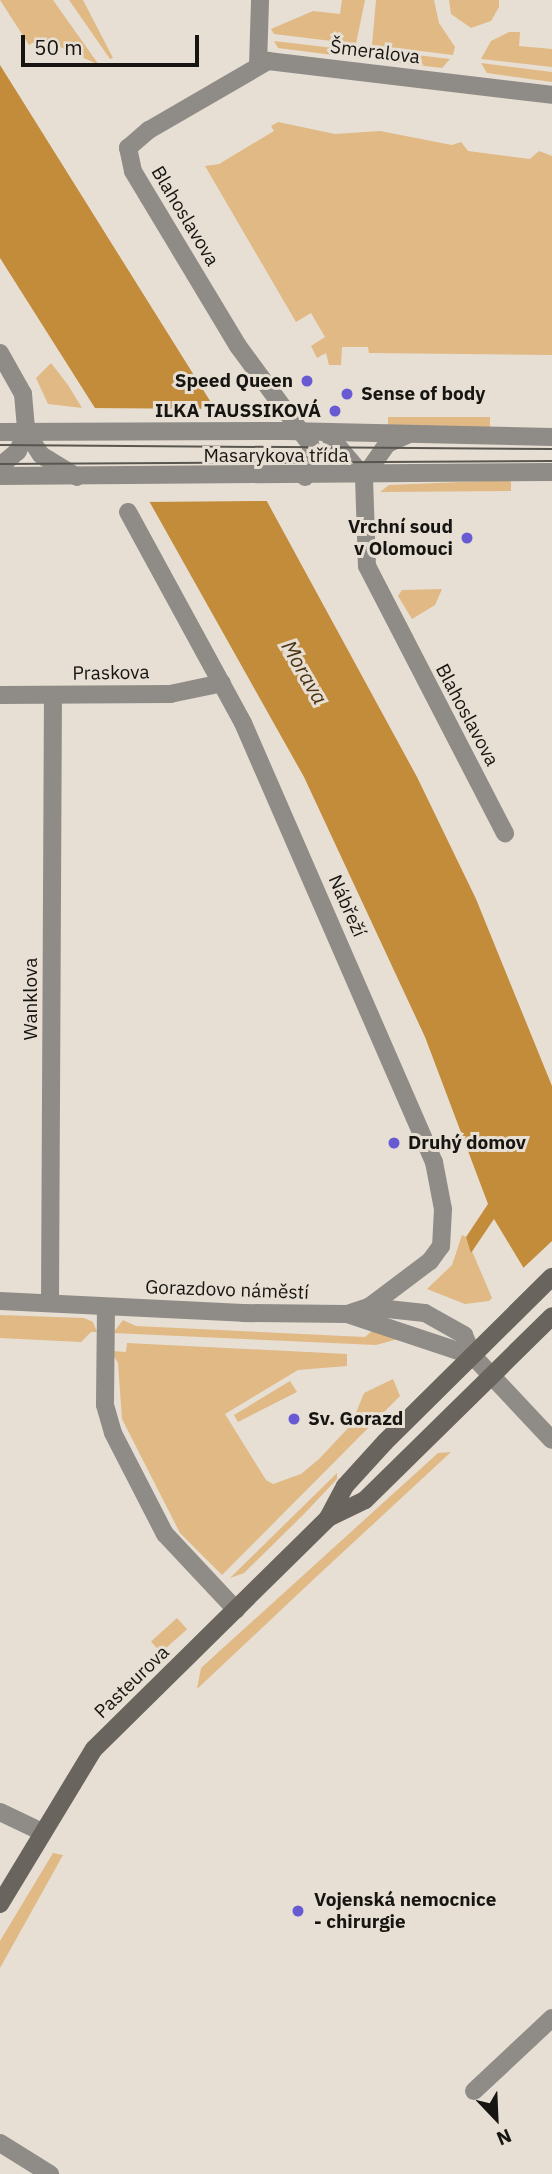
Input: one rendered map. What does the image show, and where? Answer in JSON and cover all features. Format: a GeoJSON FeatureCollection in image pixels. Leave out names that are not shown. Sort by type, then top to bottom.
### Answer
{"type":"FeatureCollection","features":[{"type":"Feature","properties":{"kind":"main road"},"geometry":{"type":"LineString","coordinates":[[328,1518],[345,1486],[552,1277]]}},
{"type":"Feature","properties":{"kind":"main road"},"geometry":{"type":"LineString","coordinates":[[328,1518],[365,1500],[552,1316]]}},
{"type":"Feature","properties":{"kind":"main road","name":"Pasteurova"},"geometry":{"type":"LineString","coordinates":[[0,1904],[40,1831],[94,1749],[328,1518]]}},
{"type":"Feature","properties":{"kind":"street"},"geometry":{"type":"LineString","coordinates":[[258,65],[260,0]]}},
{"type":"Feature","properties":{"kind":"street","name":"Šmeralova"},"geometry":{"type":"LineString","coordinates":[[258,65],[280,62],[552,95]]}},
{"type":"Feature","properties":{"kind":"street","name":"Blahoslavova"},"geometry":{"type":"LineString","coordinates":[[258,65],[134,139],[126,155],[238,346],[294,431]]}},
{"type":"Feature","properties":{"kind":"street"},"geometry":{"type":"LineString","coordinates":[[0,353],[23,394],[26,432],[18,451],[0,466]]}},
{"type":"Feature","properties":{"kind":"street"},"geometry":{"type":"LineString","coordinates":[[294,431],[314,457],[309,475]]}},
{"type":"Feature","properties":{"kind":"street"},"geometry":{"type":"LineString","coordinates":[[0,432],[294,431],[552,438]]}},
{"type":"Feature","properties":{"kind":"street"},"geometry":{"type":"LineString","coordinates":[[26,432],[48,461],[77,477]]}},
{"type":"Feature","properties":{"kind":"street"},"geometry":{"type":"LineString","coordinates":[[326,432],[364,477],[387,444],[407,435]]}},
{"type":"Feature","properties":{"kind":"street","name":"Masarykova třída"},"geometry":{"type":"LineString","coordinates":[[0,476],[364,477],[552,472]]}},
{"type":"Feature","properties":{"kind":"street","name":"Blahoslavova"},"geometry":{"type":"LineString","coordinates":[[364,477],[370,577],[505,833]]}},
{"type":"Feature","properties":{"kind":"street","name":"Nábřeží"},"geometry":{"type":"LineString","coordinates":[[128,512],[222,683],[381,1035],[437,1175],[444,1222],[441,1246],[430,1261],[369,1307]]}},
{"type":"Feature","properties":{"kind":"street","name":"Praskova"},"geometry":{"type":"LineString","coordinates":[[0,695],[170,694],[222,683]]}},
{"type":"Feature","properties":{"kind":"street","name":"Wanklova"},"geometry":{"type":"LineString","coordinates":[[50,1303],[53,695]]}},
{"type":"Feature","properties":{"kind":"street","name":"Gorazdovo náměstí"},"geometry":{"type":"LineString","coordinates":[[0,1301],[347,1314]]}},
{"type":"Feature","properties":{"kind":"street"},"geometry":{"type":"LineString","coordinates":[[106,1307],[105,1405],[113,1433],[165,1534],[236,1610]]}},
{"type":"Feature","properties":{"kind":"street"},"geometry":{"type":"LineString","coordinates":[[347,1314],[369,1307],[425,1313],[443,1320],[464,1335],[473,1356],[552,1440]]}},
{"type":"Feature","properties":{"kind":"street"},"geometry":{"type":"LineString","coordinates":[[347,1314],[473,1356]]}},
{"type":"Feature","properties":{"kind":"street"},"geometry":{"type":"LineString","coordinates":[[0,1812],[40,1831]]}},
{"type":"Feature","properties":{"kind":"street"},"geometry":{"type":"LineString","coordinates":[[474,2091],[552,2018]]}},
{"type":"Feature","properties":{"kind":"street"},"geometry":{"type":"LineString","coordinates":[[0,2143],[50,2174]]}},
{"type":"Feature","properties":{"kind":"shaded area"},"geometry":{"type":"Polygon","coordinates":[[[0,0],[53,0],[99,65],[41,38],[29,45],[0,0]]]}},
{"type":"Feature","properties":{"kind":"shaded area"},"geometry":{"type":"Polygon","coordinates":[[[69,0],[83,0],[113,58],[110,59],[69,0]]]}},
{"type":"Feature","properties":{"kind":"shaded area"},"geometry":{"type":"Polygon","coordinates":[[[342,0],[365,0],[356,44],[274,34],[271,29],[313,11],[340,14],[342,0]]]}},
{"type":"Feature","properties":{"kind":"shaded area"},"geometry":{"type":"Polygon","coordinates":[[[376,0],[434,0],[439,23],[455,47],[453,55],[372,45],[376,0]]]}},
{"type":"Feature","properties":{"kind":"shaded area"},"geometry":{"type":"Polygon","coordinates":[[[449,0],[499,0],[499,7],[491,21],[471,28],[451,14],[449,0]]]}},
{"type":"Feature","properties":{"kind":"shaded area"},"geometry":{"type":"Polygon","coordinates":[[[509,32],[520,32],[519,46],[552,49],[552,67],[481,59],[491,41],[509,32]]]}},
{"type":"Feature","properties":{"kind":"shaded area"},"geometry":{"type":"Polygon","coordinates":[[[274,41],[351,50],[341,56],[278,48],[274,41]]]}},
{"type":"Feature","properties":{"kind":"shaded area"},"geometry":{"type":"Polygon","coordinates":[[[374,50],[450,59],[442,68],[382,61],[374,50]]]}},
{"type":"Feature","properties":{"kind":"shaded area"},"geometry":{"type":"Polygon","coordinates":[[[481,63],[552,72],[552,82],[487,73],[481,63]]]}},
{"type":"Feature","properties":{"kind":"shaded area"},"geometry":{"type":"Polygon","coordinates":[[[278,122],[335,134],[380,131],[452,145],[461,142],[468,151],[530,159],[539,151],[552,156],[552,355],[369,353],[368,347],[342,347],[341,365],[329,365],[326,353],[317,358],[311,346],[325,337],[311,313],[296,322],[205,166],[219,164],[274,131],[271,126],[278,122]]]}},
{"type":"Feature","properties":{"kind":"shaded area"},"geometry":{"type":"Polygon","coordinates":[[[51,363],[82,408],[48,404],[36,378],[51,363]]]}},
{"type":"Feature","properties":{"kind":"shaded area"},"geometry":{"type":"Polygon","coordinates":[[[388,417],[490,417],[490,431],[388,427],[388,417]]]}},
{"type":"Feature","properties":{"kind":"shaded area"},"geometry":{"type":"Polygon","coordinates":[[[511,480],[511,491],[380,492],[389,485],[511,480]]]}},
{"type":"Feature","properties":{"kind":"shaded area"},"geometry":{"type":"Polygon","coordinates":[[[442,589],[435,605],[412,619],[398,596],[402,590],[442,589]]]}},
{"type":"Feature","properties":{"kind":"shaded area"},"geometry":{"type":"Polygon","coordinates":[[[462,1235],[466,1237],[492,1298],[489,1301],[465,1304],[427,1289],[452,1265],[462,1235]]]}},
{"type":"Feature","properties":{"kind":"shaded area"},"geometry":{"type":"Polygon","coordinates":[[[0,1315],[84,1318],[93,1322],[97,1332],[91,1332],[81,1342],[0,1338],[0,1315]]]}},
{"type":"Feature","properties":{"kind":"shaded area"},"geometry":{"type":"Polygon","coordinates":[[[123,1320],[136,1326],[365,1337],[372,1331],[398,1339],[376,1345],[113,1333],[123,1320]]]}},
{"type":"Feature","properties":{"kind":"shaded area"},"geometry":{"type":"Polygon","coordinates":[[[127,1343],[347,1354],[347,1366],[298,1370],[225,1414],[266,1480],[273,1484],[301,1474],[319,1459],[351,1425],[364,1393],[393,1379],[400,1396],[222,1575],[180,1533],[122,1419],[118,1363],[111,1351],[126,1352],[127,1343]]]}},
{"type":"Feature","properties":{"kind":"shaded area"},"geometry":{"type":"Polygon","coordinates":[[[290,1381],[297,1392],[238,1422],[234,1415],[290,1381]]]}},
{"type":"Feature","properties":{"kind":"shaded area"},"geometry":{"type":"Polygon","coordinates":[[[451,1452],[197,1689],[201,1668],[438,1453],[451,1452]]]}},
{"type":"Feature","properties":{"kind":"shaded area"},"geometry":{"type":"Polygon","coordinates":[[[337,1473],[337,1479],[244,1573],[230,1578],[337,1473]]]}},
{"type":"Feature","properties":{"kind":"shaded area"},"geometry":{"type":"Polygon","coordinates":[[[177,1618],[187,1629],[161,1653],[151,1641],[177,1618]]]}},
{"type":"Feature","properties":{"kind":"shaded area"},"geometry":{"type":"Polygon","coordinates":[[[53,1853],[63,1855],[0,1968],[0,1941],[53,1853]]]}},
{"type":"Feature","properties":{"kind":"water","name":"Morava"},"geometry":{"type":"Polygon","coordinates":[[[0,65],[227,428],[417,777],[476,899],[552,1086],[552,1315],[494,1219],[471,1253],[466,1237],[488,1204],[425,1037],[304,777],[112,435],[0,258],[0,65]]]}},
{"type":"Feature","properties":{"kind":"pier"},"geometry":{"type":"Polygon","coordinates":[[[89,408],[220,409],[269,501],[146,502],[89,408]]]}},
{"type":"Feature","properties":{"kind":"pier"},"geometry":{"type":"Polygon","coordinates":[[[552,1241],[552,1319],[519,1272],[552,1241]]]}},
{"type":"Feature","properties":{"kind":"tram line"},"geometry":{"type":"LineString","coordinates":[[0,445],[552,449]]}},
{"type":"Feature","properties":{"kind":"tram line"},"geometry":{"type":"LineString","coordinates":[[0,464],[552,461]]}},
{"type":"Feature","properties":{"kind":"place","name":"Speed Queen"},"geometry":{"type":"Point","coordinates":[307,381]}},
{"type":"Feature","properties":{"kind":"place","name":"Sense of body"},"geometry":{"type":"Point","coordinates":[347,394]}},
{"type":"Feature","properties":{"kind":"place","name":"ILKA TAUSSIKOVÁ"},"geometry":{"type":"Point","coordinates":[335,411]}},
{"type":"Feature","properties":{"kind":"place","name":"Vrchní soud v Olomouci"},"geometry":{"type":"Point","coordinates":[467,538]}},
{"type":"Feature","properties":{"kind":"place","name":"Druhý domov"},"geometry":{"type":"Point","coordinates":[394,1143]}},
{"type":"Feature","properties":{"kind":"place","name":"Sv. Gorazd"},"geometry":{"type":"Point","coordinates":[294,1419]}},
{"type":"Feature","properties":{"kind":"place","name":"Vojenská nemocnice - chirurgie"},"geometry":{"type":"Point","coordinates":[298,1911]}}]}
